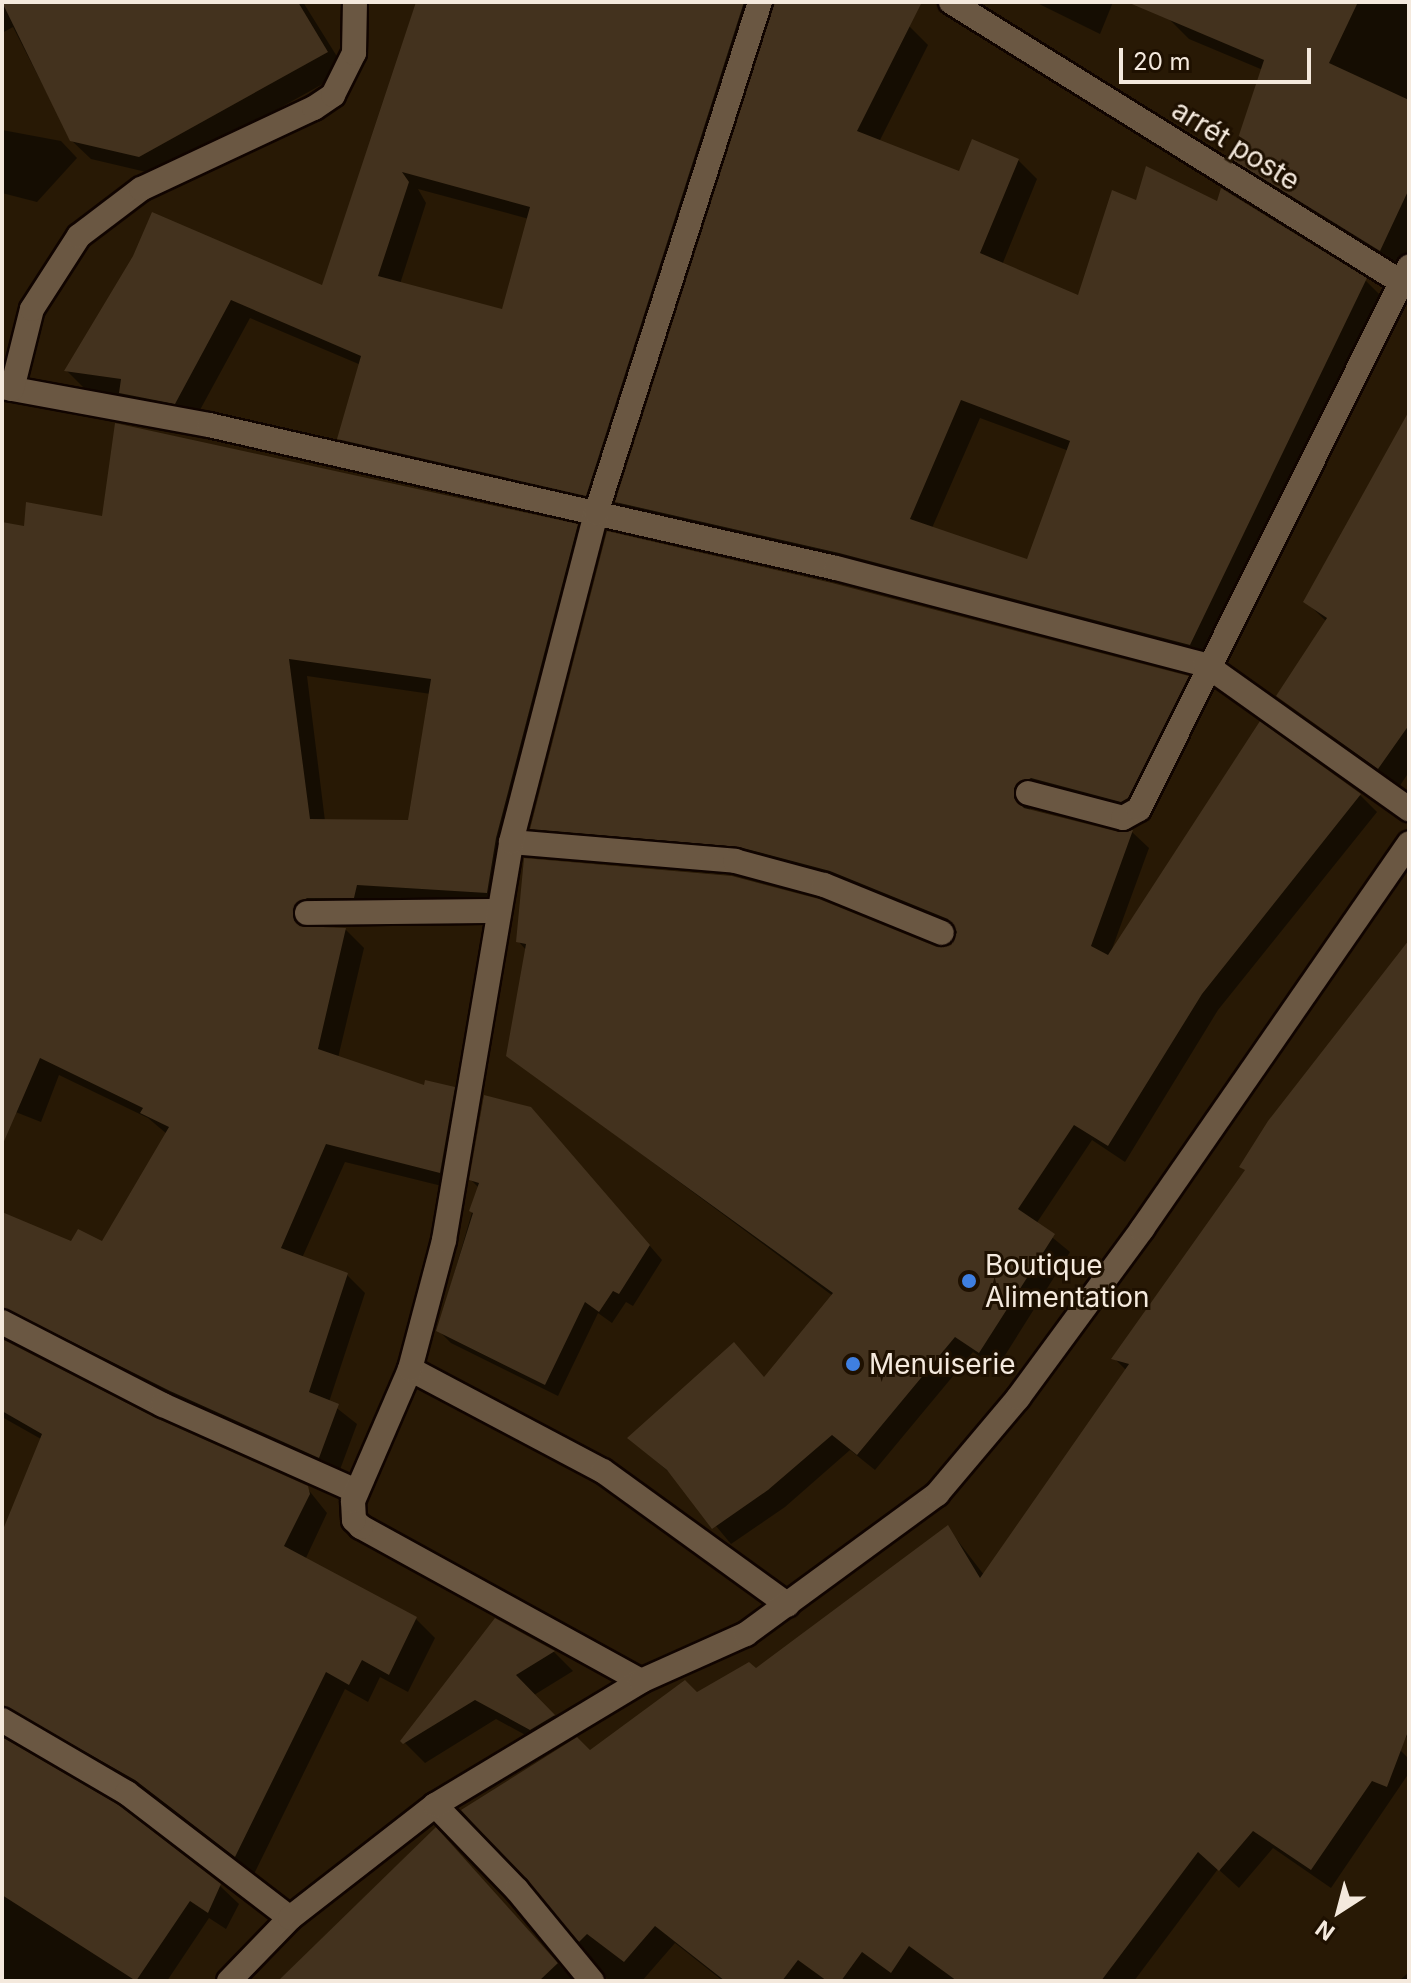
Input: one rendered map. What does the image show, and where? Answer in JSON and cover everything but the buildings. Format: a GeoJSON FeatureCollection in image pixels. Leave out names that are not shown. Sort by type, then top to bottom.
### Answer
{"type":"FeatureCollection","features":[{"type":"Feature","properties":{"kind":"street"},"geometry":{"type":"LineString","coordinates":[[355,2],[354,53],[333,95],[141,189],[79,236],[32,309],[7,388],[209,425],[836,568],[1206,665],[1409,809]]}},
{"type":"Feature","properties":{"kind":"street"},"geometry":{"type":"LineString","coordinates":[[641,1681],[361,1527],[352,1512],[356,1491],[410,1369],[444,1240],[511,842],[596,513],[760,2]]}},
{"type":"Feature","properties":{"kind":"street","name":"arrét poste"},"geometry":{"type":"LineString","coordinates":[[951,2],[1406,279]]}},
{"type":"Feature","properties":{"kind":"street"},"geometry":{"type":"LineString","coordinates":[[1028,793],[1123,818],[1131,815],[1167,754],[1206,665],[1406,279]]}},
{"type":"Feature","properties":{"kind":"street"},"geometry":{"type":"LineString","coordinates":[[511,842],[735,861],[824,885],[942,933]]}},
{"type":"Feature","properties":{"kind":"street"},"geometry":{"type":"LineString","coordinates":[[229,1981],[290,1918],[435,1805],[641,1681],[746,1634],[937,1494],[1018,1398],[1142,1229],[1409,843]]}},
{"type":"Feature","properties":{"kind":"street"},"geometry":{"type":"LineString","coordinates":[[307,913],[498,911]]}},
{"type":"Feature","properties":{"kind":"street"},"geometry":{"type":"LineString","coordinates":[[2,1322],[163,1405],[356,1491]]}},
{"type":"Feature","properties":{"kind":"street"},"geometry":{"type":"LineString","coordinates":[[410,1369],[603,1471],[788,1605]]}},
{"type":"Feature","properties":{"kind":"street"},"geometry":{"type":"LineString","coordinates":[[2,1720],[127,1793],[290,1918]]}},
{"type":"Feature","properties":{"kind":"street"},"geometry":{"type":"LineString","coordinates":[[435,1805],[517,1890],[592,1981]]}},
{"type":"Feature","properties":{"kind":"place","name":"Boutique Alimentation"},"geometry":{"type":"Point","coordinates":[969,1281]}},
{"type":"Feature","properties":{"kind":"place","name":"Menuiserie"},"geometry":{"type":"Point","coordinates":[853,1364]}}]}
